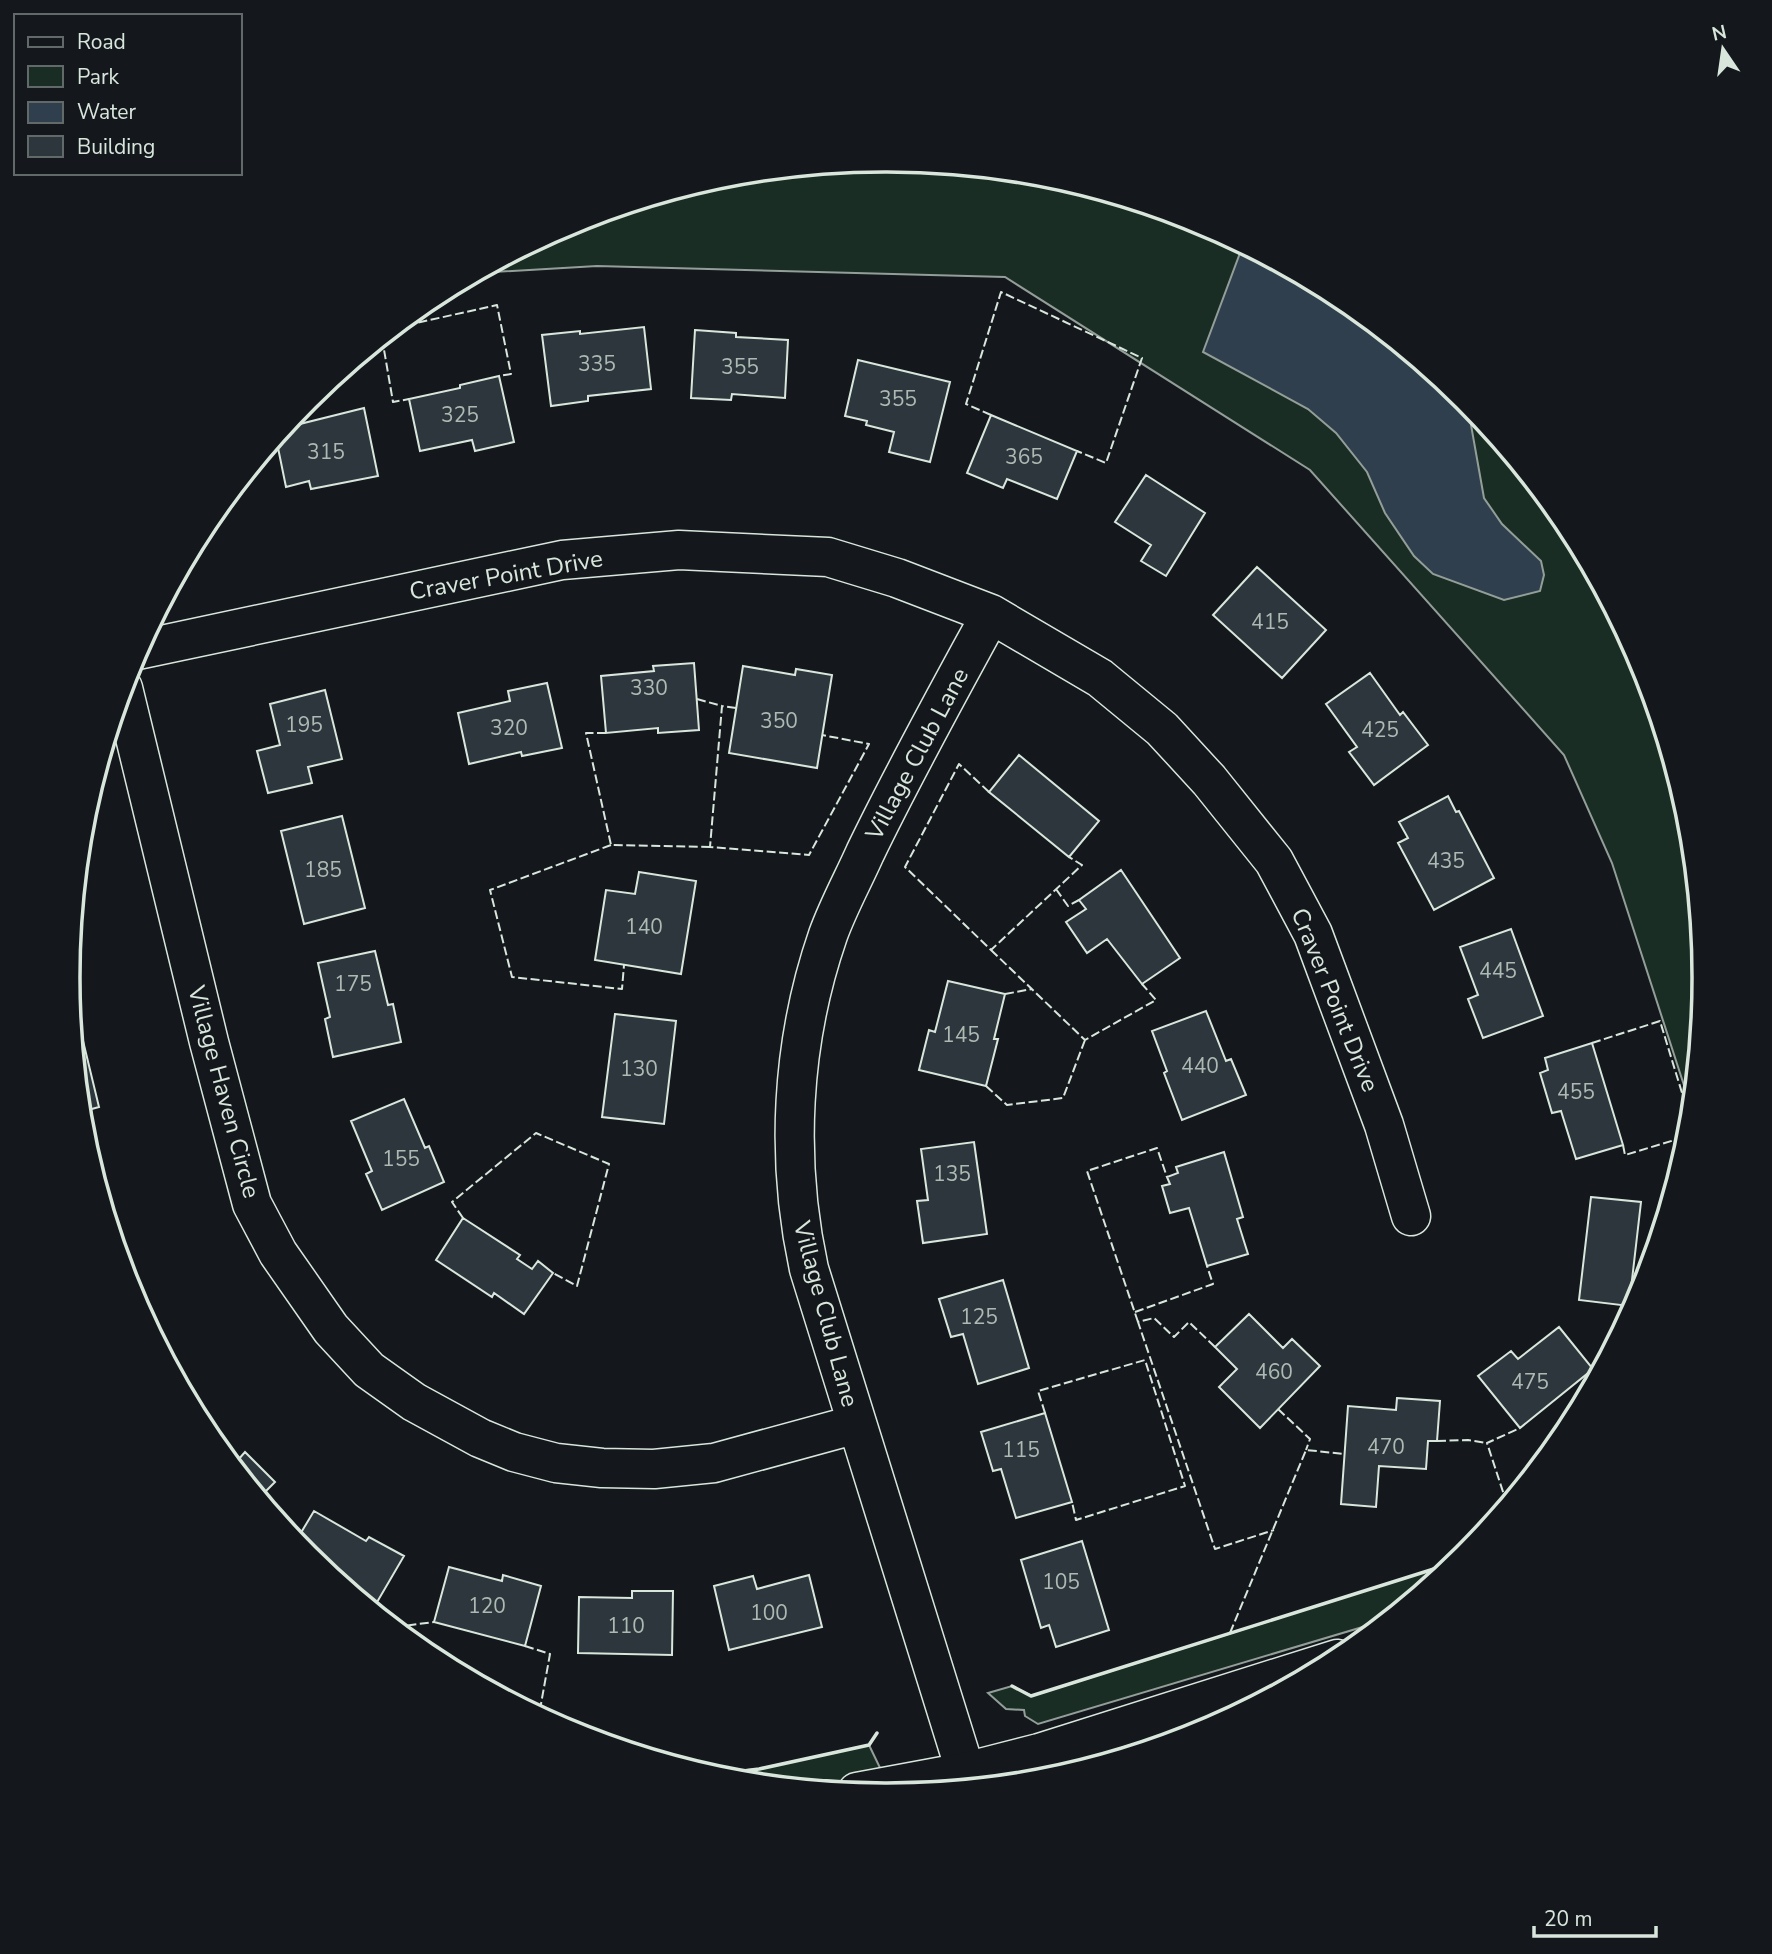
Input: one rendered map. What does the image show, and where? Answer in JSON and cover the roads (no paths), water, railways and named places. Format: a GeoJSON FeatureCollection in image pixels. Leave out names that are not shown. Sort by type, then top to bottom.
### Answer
{"type":"FeatureCollection","features":[{"type":"Feature","properties":{"kind":"street","name":"Craver Point Drive"},"geometry":{"type":"LineString","coordinates":[[152,647],[562,560],[679,550],[828,558],[897,578],[991,614],[1100,678],[1162,729],[1209,780],[1274,861],[1313,934],[1384,1125],[1411,1216]]}},
{"type":"Feature","properties":{"kind":"street","name":"Village Club Lane"},"geometry":{"type":"LineString","coordinates":[[967,1778],[809,1269],[794,1175],[796,1115],[805,1017],[828,933],[893,794],[991,614]]}},
{"type":"Feature","properties":{"kind":"street","name":"Village Haven Circle"},"geometry":{"type":"LineString","coordinates":[[127,706],[209,1042],[252,1204],[278,1253],[331,1329],[369,1370],[414,1402],[480,1438],[514,1452],[556,1463],[603,1468],[654,1469],[714,1463],[856,1424]]}},
{"type":"Feature","properties":{"kind":"street"},"geometry":{"type":"LineString","coordinates":[[970,1778],[1051,1749],[1292,1673]]}},
{"type":"Feature","properties":{"kind":"water"},"geometry":{"type":"Polygon","coordinates":[[[1240,254],[1289,279],[1334,307],[1417,371],[1471,423],[1484,498],[1502,524],[1541,561],[1544,575],[1540,591],[1504,600],[1433,574],[1414,556],[1385,513],[1367,472],[1336,433],[1308,409],[1203,352],[1240,254]]]}}]}
